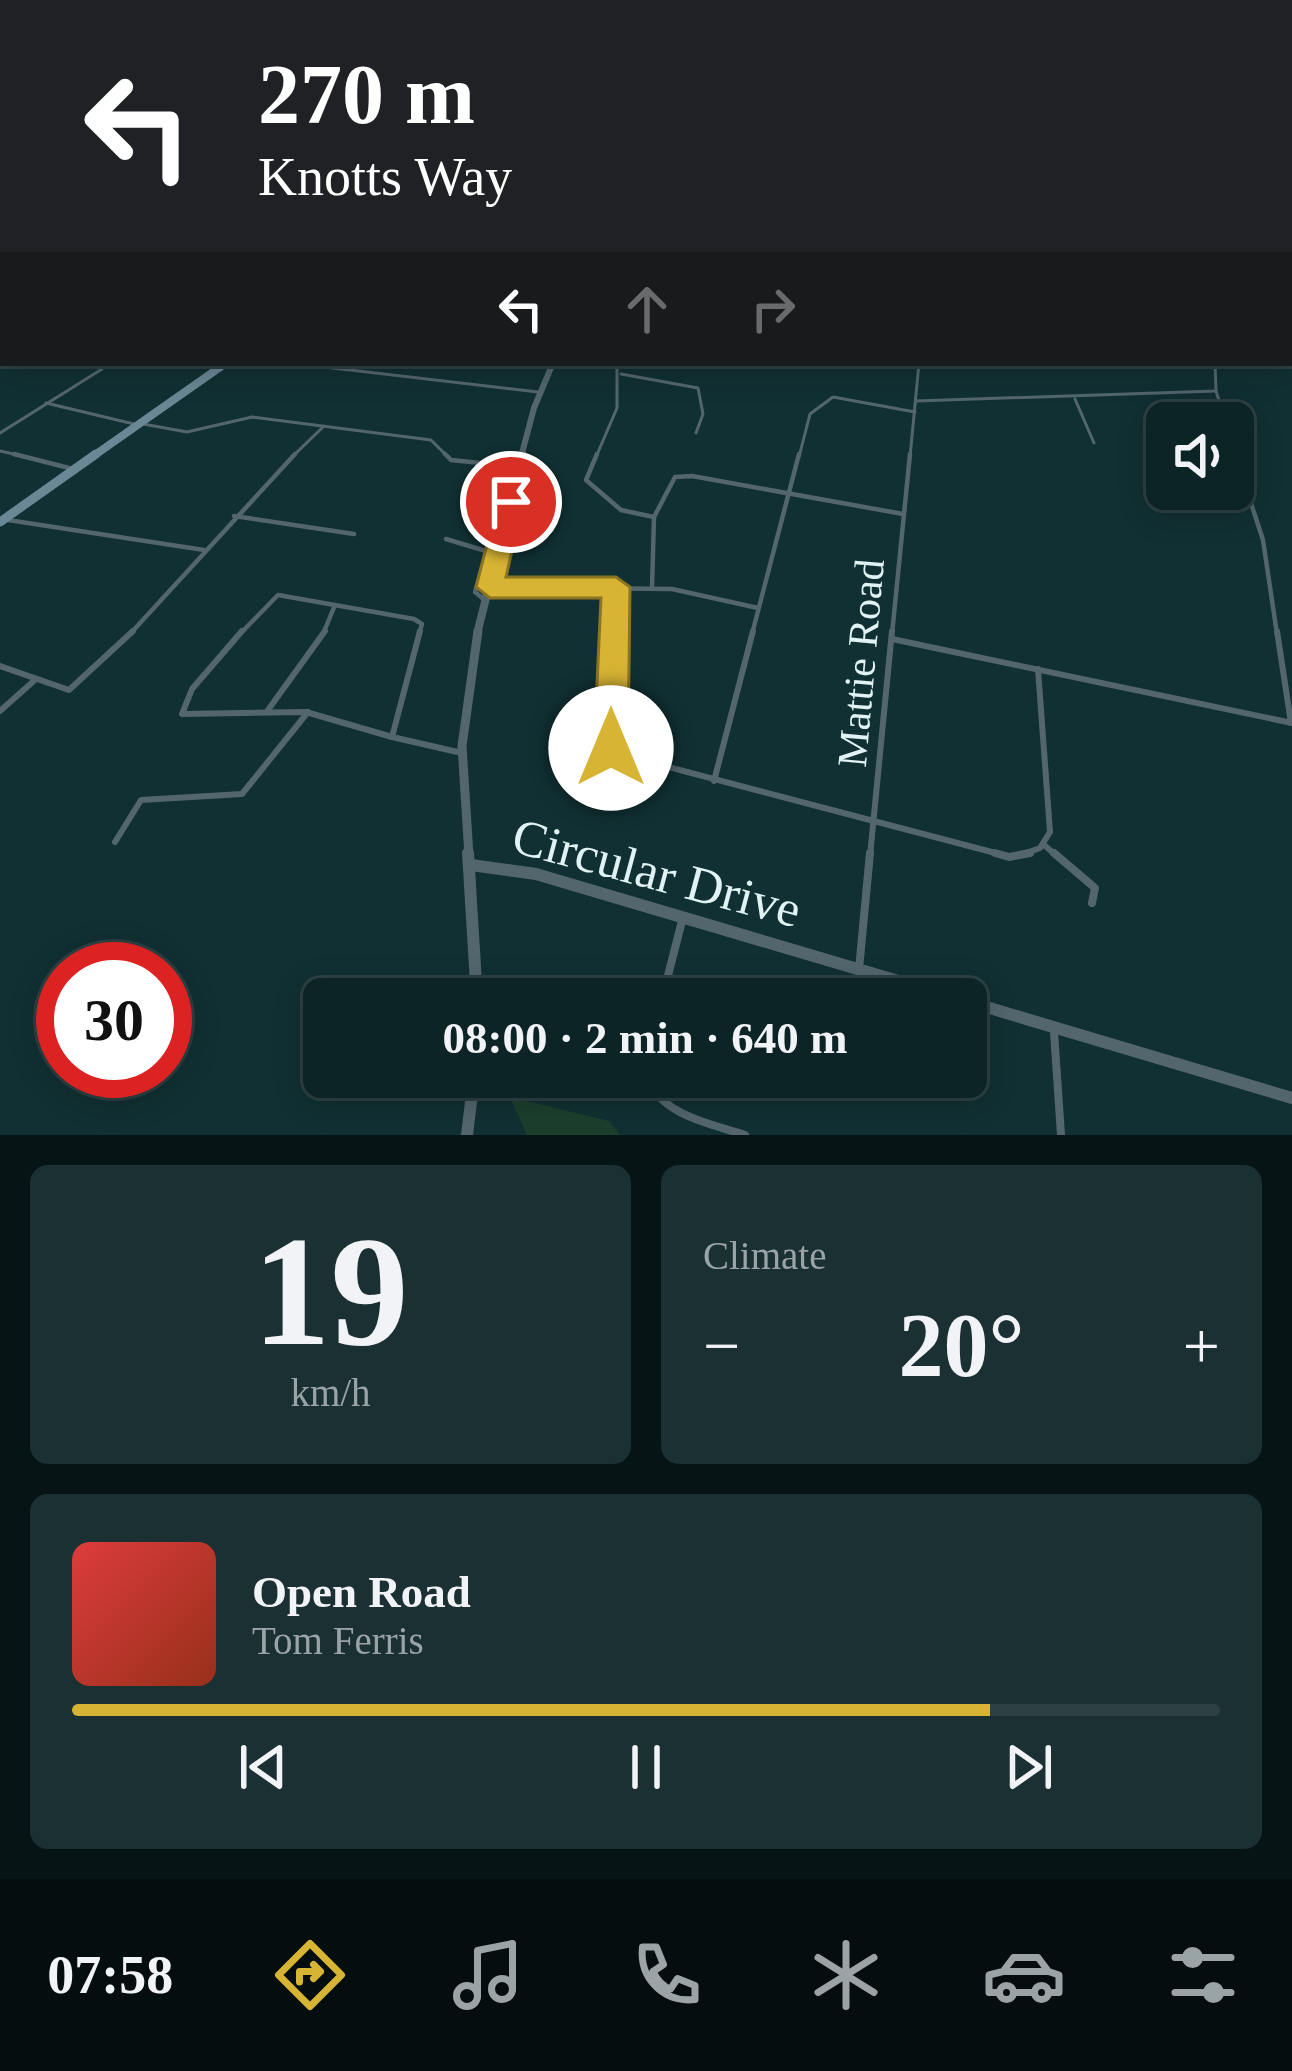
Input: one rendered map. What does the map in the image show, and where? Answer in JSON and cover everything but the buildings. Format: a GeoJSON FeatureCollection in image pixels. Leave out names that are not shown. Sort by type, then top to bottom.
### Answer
{"type":"FeatureCollection","features":[{"type":"Feature","properties":{"kind":"main road"},"geometry":{"type":"LineString","coordinates":[[1,521],[222,366]]}},
{"type":"Feature","properties":{"kind":"street"},"geometry":{"type":"LineString","coordinates":[[313,366],[538,392]]}},
{"type":"Feature","properties":{"kind":"street"},"geometry":{"type":"LineString","coordinates":[[368,373],[374,366]]}},
{"type":"Feature","properties":{"kind":"street"},"geometry":{"type":"LineString","coordinates":[[476,978],[462,753],[466,698],[538,392],[551,366]]}},
{"type":"Feature","properties":{"kind":"street"},"geometry":{"type":"LineString","coordinates":[[618,366],[621,374],[611,428],[586,480],[621,510],[654,518]]}},
{"type":"Feature","properties":{"kind":"street","name":"Mattie Road"},"geometry":{"type":"LineString","coordinates":[[860,969],[920,366]]}},
{"type":"Feature","properties":{"kind":"street"},"geometry":{"type":"LineString","coordinates":[[1215,366],[1219,402]]}},
{"type":"Feature","properties":{"kind":"street"},"geometry":{"type":"LineString","coordinates":[[0,433],[102,369]]}},
{"type":"Feature","properties":{"kind":"street"},"geometry":{"type":"LineString","coordinates":[[621,374],[698,388],[704,414],[696,433]]}},
{"type":"Feature","properties":{"kind":"street"},"geometry":{"type":"LineString","coordinates":[[916,401],[1216,391]]}},
{"type":"Feature","properties":{"kind":"street"},"geometry":{"type":"LineString","coordinates":[[1074,396],[1094,443]]}},
{"type":"Feature","properties":{"kind":"street"},"geometry":{"type":"LineString","coordinates":[[714,781],[808,418],[833,398],[915,412]]}},
{"type":"Feature","properties":{"kind":"street"},"geometry":{"type":"LineString","coordinates":[[46,403],[178,432],[252,417],[430,440],[452,460],[520,467]]}},
{"type":"Feature","properties":{"kind":"street"},"geometry":{"type":"LineString","coordinates":[[0,666],[69,690],[137,627],[234,516],[324,426]]}},
{"type":"Feature","properties":{"kind":"street"},"geometry":{"type":"LineString","coordinates":[[0,451],[73,470]]}},
{"type":"Feature","properties":{"kind":"street"},"geometry":{"type":"LineString","coordinates":[[652,588],[654,518],[670,482],[680,476],[904,515]]}},
{"type":"Feature","properties":{"kind":"street"},"geometry":{"type":"LineString","coordinates":[[892,638],[1292,723],[1264,540],[1254,510]]}},
{"type":"Feature","properties":{"kind":"street"},"geometry":{"type":"LineString","coordinates":[[234,516],[354,534]]}},
{"type":"Feature","properties":{"kind":"street"},"geometry":{"type":"LineString","coordinates":[[486,601],[476,592],[496,519]]}},
{"type":"Feature","properties":{"kind":"street"},"geometry":{"type":"LineString","coordinates":[[1,521],[204,550]]}},
{"type":"Feature","properties":{"kind":"street"},"geometry":{"type":"LineString","coordinates":[[446,538],[486,551]]}},
{"type":"Feature","properties":{"kind":"street"},"geometry":{"type":"LineString","coordinates":[[490,587],[652,588],[758,608]]}},
{"type":"Feature","properties":{"kind":"street"},"geometry":{"type":"LineString","coordinates":[[616,587],[611,748],[627,758],[1009,857],[1044,845],[1050,832],[1038,669]]}},
{"type":"Feature","properties":{"kind":"street"},"geometry":{"type":"LineString","coordinates":[[392,737],[422,624],[335,604],[271,598],[192,688],[182,714],[308,712],[392,737],[462,753]]}},
{"type":"Feature","properties":{"kind":"street"},"geometry":{"type":"LineString","coordinates":[[267,712],[323,635],[335,604]]}},
{"type":"Feature","properties":{"kind":"street"},"geometry":{"type":"LineString","coordinates":[[0,711],[36,679]]}},
{"type":"Feature","properties":{"kind":"street"},"geometry":{"type":"LineString","coordinates":[[115,842],[141,800],[242,794],[308,712]]}},
{"type":"Feature","properties":{"kind":"street"},"geometry":{"type":"LineString","coordinates":[[1044,845],[1095,888],[1092,903]]}},
{"type":"Feature","properties":{"kind":"street","name":"Circular Drive"},"geometry":{"type":"LineString","coordinates":[[471,865],[517,869],[890,978]]}},
{"type":"Feature","properties":{"kind":"street"},"geometry":{"type":"LineString","coordinates":[[667,978],[683,917]]}},
{"type":"Feature","properties":{"kind":"street","name":"Circular Drive"},"geometry":{"type":"LineString","coordinates":[[987,1007],[1292,1098]]}},
{"type":"Feature","properties":{"kind":"street"},"geometry":{"type":"LineString","coordinates":[[1054,1026],[1061,1135]]}},
{"type":"Feature","properties":{"kind":"street"},"geometry":{"type":"LineString","coordinates":[[467,1135],[471,1098]]}},
{"type":"Feature","properties":{"kind":"street"},"geometry":{"type":"LineString","coordinates":[[658,1098],[745,1135]]}},
{"type":"Feature","properties":{"kind":"green space"},"geometry":{"type":"Polygon","coordinates":[[[510,1098],[609,1121],[620,1135],[527,1135],[510,1098]]]}},
{"type":"Feature","properties":{"kind":"route"},"geometry":{"type":"LineString","coordinates":[[511,502],[490,587],[616,587],[611,748]]}}]}
